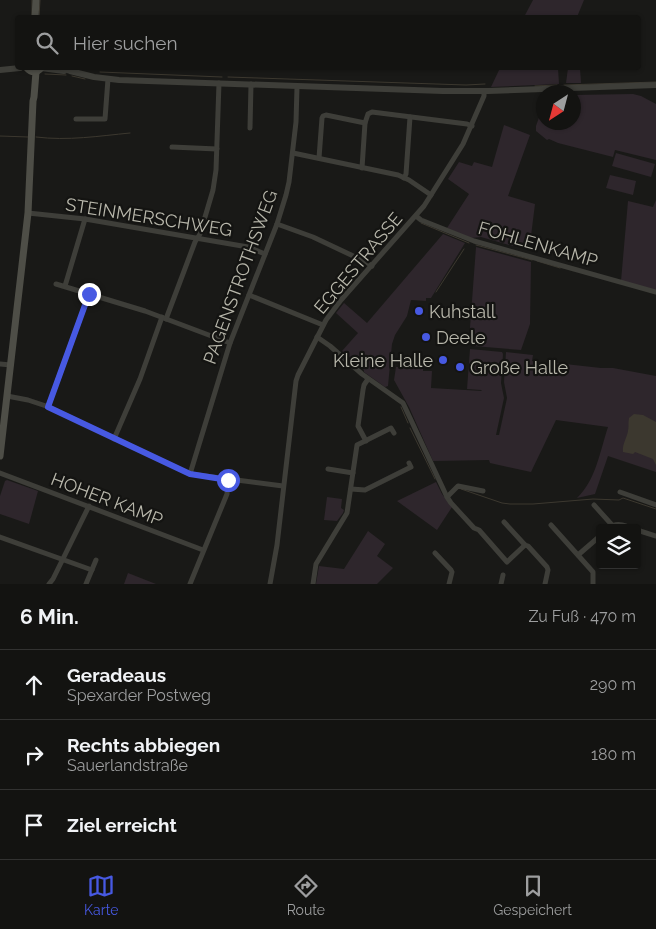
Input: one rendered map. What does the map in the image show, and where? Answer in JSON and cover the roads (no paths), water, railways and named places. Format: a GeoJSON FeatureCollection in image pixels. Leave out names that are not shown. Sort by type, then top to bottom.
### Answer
{"type":"FeatureCollection","features":[{"type":"Feature","properties":{"kind":"main road"},"geometry":{"type":"LineString","coordinates":[[35,15],[36,0]]}},
{"type":"Feature","properties":{"kind":"main road"},"geometry":{"type":"LineString","coordinates":[[0,456],[28,213],[35,70]]}},
{"type":"Feature","properties":{"kind":"street"},"geometry":{"type":"LineString","coordinates":[[0,69],[15,65]]}},
{"type":"Feature","properties":{"kind":"street"},"geometry":{"type":"LineString","coordinates":[[0,69],[15,68]]}},
{"type":"Feature","properties":{"kind":"street"},"geometry":{"type":"LineString","coordinates":[[52,70],[70,71]]}},
{"type":"Feature","properties":{"kind":"street"},"geometry":{"type":"LineString","coordinates":[[67,70],[94,77],[108,78],[297,87],[443,91],[484,92],[656,85]]}},
{"type":"Feature","properties":{"kind":"street"},"geometry":{"type":"LineString","coordinates":[[76,118],[105,119],[108,78]]}},
{"type":"Feature","properties":{"kind":"street"},"geometry":{"type":"LineString","coordinates":[[114,438],[200,234],[213,190],[216,170],[219,83]]}},
{"type":"Feature","properties":{"kind":"street"},"geometry":{"type":"LineString","coordinates":[[250,128],[251,84]]}},
{"type":"Feature","properties":{"kind":"street","name":"PAGENSTROTHSWEG"},"geometry":{"type":"LineString","coordinates":[[190,474],[230,343],[277,224],[286,195],[293,152],[297,87]]}},
{"type":"Feature","properties":{"kind":"street","name":"EGGESTRASSE"},"geometry":{"type":"LineString","coordinates":[[270,584],[277,545],[296,381],[323,325],[341,300],[416,216],[431,195],[463,144],[472,126],[484,92]]}},
{"type":"Feature","properties":{"kind":"street"},"geometry":{"type":"LineString","coordinates":[[362,168],[365,123],[368,114],[372,112],[472,126]]}},
{"type":"Feature","properties":{"kind":"street"},"geometry":{"type":"LineString","coordinates":[[319,158],[323,116],[365,123]]}},
{"type":"Feature","properties":{"kind":"street"},"geometry":{"type":"LineString","coordinates":[[404,178],[406,174],[410,117]]}},
{"type":"Feature","properties":{"kind":"street"},"geometry":{"type":"LineString","coordinates":[[172,147],[217,149]]}},
{"type":"Feature","properties":{"kind":"street"},"geometry":{"type":"LineString","coordinates":[[293,152],[398,175],[431,195]]}},
{"type":"Feature","properties":{"kind":"street","name":"STEINMERSCHWEG"},"geometry":{"type":"LineString","coordinates":[[28,213],[85,219],[198,238],[248,247],[265,254]]}},
{"type":"Feature","properties":{"kind":"street","name":"FOHLENKAMP"},"geometry":{"type":"LineString","coordinates":[[416,216],[421,220],[472,241],[656,292]]}},
{"type":"Feature","properties":{"kind":"street"},"geometry":{"type":"LineString","coordinates":[[65,286],[85,219]]}},
{"type":"Feature","properties":{"kind":"street"},"geometry":{"type":"LineString","coordinates":[[277,224],[313,237],[372,266]]}},
{"type":"Feature","properties":{"kind":"street"},"geometry":{"type":"LineString","coordinates":[[56,284],[164,318],[230,343]]}},
{"type":"Feature","properties":{"kind":"street"},"geometry":{"type":"LineString","coordinates":[[48,407],[89,294]]}},
{"type":"Feature","properties":{"kind":"street"},"geometry":{"type":"LineString","coordinates":[[249,294],[323,325]]}},
{"type":"Feature","properties":{"kind":"street"},"geometry":{"type":"LineString","coordinates":[[317,337],[368,379],[403,403],[449,501],[474,528],[479,530],[507,562],[525,546]]}},
{"type":"Feature","properties":{"kind":"street"},"geometry":{"type":"LineString","coordinates":[[0,364],[11,365]]}},
{"type":"Feature","properties":{"kind":"street"},"geometry":{"type":"LineString","coordinates":[[366,441],[358,426],[364,385],[368,379]]}},
{"type":"Feature","properties":{"kind":"street"},"geometry":{"type":"LineString","coordinates":[[7,396],[28,400],[48,407],[190,474],[283,486]]}},
{"type":"Feature","properties":{"kind":"street"},"geometry":{"type":"LineString","coordinates":[[313,584],[316,564],[347,513],[357,445],[391,428],[394,433]]}},
{"type":"Feature","properties":{"kind":"street"},"geometry":{"type":"LineString","coordinates":[[351,489],[365,490],[411,468],[409,463]]}},
{"type":"Feature","properties":{"kind":"street"},"geometry":{"type":"LineString","coordinates":[[328,469],[353,472]]}},
{"type":"Feature","properties":{"kind":"street","name":"HOHER KAMP"},"geometry":{"type":"LineString","coordinates":[[0,473],[204,550]]}},
{"type":"Feature","properties":{"kind":"street"},"geometry":{"type":"LineString","coordinates":[[190,584],[227,494],[228,480]]}},
{"type":"Feature","properties":{"kind":"street"},"geometry":{"type":"LineString","coordinates":[[447,497],[458,486],[483,491]]}},
{"type":"Feature","properties":{"kind":"street"},"geometry":{"type":"LineString","coordinates":[[620,492],[656,505]]}},
{"type":"Feature","properties":{"kind":"street"},"geometry":{"type":"LineString","coordinates":[[594,505],[609,524]]}},
{"type":"Feature","properties":{"kind":"street"},"geometry":{"type":"LineString","coordinates":[[49,584],[88,506]]}},
{"type":"Feature","properties":{"kind":"street"},"geometry":{"type":"LineString","coordinates":[[504,522],[547,567],[545,584]]}},
{"type":"Feature","properties":{"kind":"street"},"geometry":{"type":"LineString","coordinates":[[551,525],[593,572],[593,584]]}},
{"type":"Feature","properties":{"kind":"street"},"geometry":{"type":"LineString","coordinates":[[641,531],[656,536]]}},
{"type":"Feature","properties":{"kind":"street"},"geometry":{"type":"LineString","coordinates":[[0,537],[92,570]]}},
{"type":"Feature","properties":{"kind":"street"},"geometry":{"type":"LineString","coordinates":[[578,555],[596,539]]}},
{"type":"Feature","properties":{"kind":"street"},"geometry":{"type":"LineString","coordinates":[[436,553],[452,572],[449,584]]}},
{"type":"Feature","properties":{"kind":"street"},"geometry":{"type":"LineString","coordinates":[[86,584],[96,560]]}},
{"type":"Feature","properties":{"kind":"street"},"geometry":{"type":"LineString","coordinates":[[501,584],[503,575]]}},
{"type":"Feature","properties":{"kind":"waterway"},"geometry":{"type":"LineString","coordinates":[[32,0],[32,15]]}},
{"type":"Feature","properties":{"kind":"waterway"},"geometry":{"type":"LineString","coordinates":[[39,15],[40,0]]}},
{"type":"Feature","properties":{"kind":"waterway"},"geometry":{"type":"LineString","coordinates":[[100,72],[222,77]]}},
{"type":"Feature","properties":{"kind":"waterway"},"geometry":{"type":"LineString","coordinates":[[45,74],[66,75]]}},
{"type":"Feature","properties":{"kind":"waterway"},"geometry":{"type":"LineString","coordinates":[[72,76],[85,79]]}},
{"type":"Feature","properties":{"kind":"waterway"},"geometry":{"type":"LineString","coordinates":[[228,77],[466,85],[485,84]]}},
{"type":"Feature","properties":{"kind":"waterway"},"geometry":{"type":"LineString","coordinates":[[564,85],[656,82]]}},
{"type":"Feature","properties":{"kind":"waterway"},"geometry":{"type":"LineString","coordinates":[[36,137],[72,138],[130,133]]}},
{"type":"Feature","properties":{"kind":"waterway"},"geometry":{"type":"LineString","coordinates":[[0,136],[28,137]]}},
{"type":"Feature","properties":{"kind":"waterway"},"geometry":{"type":"LineString","coordinates":[[421,223],[469,243]]}},
{"type":"Feature","properties":{"kind":"waterway"},"geometry":{"type":"LineString","coordinates":[[476,245],[532,260]]}},
{"type":"Feature","properties":{"kind":"waterway"},"geometry":{"type":"LineString","coordinates":[[436,292],[464,249]]}},
{"type":"Feature","properties":{"kind":"waterway"},"geometry":{"type":"LineString","coordinates":[[537,261],[560,268]]}},
{"type":"Feature","properties":{"kind":"waterway"},"geometry":{"type":"LineString","coordinates":[[401,407],[408,423]]}},
{"type":"Feature","properties":{"kind":"waterway"},"geometry":{"type":"LineString","coordinates":[[410,428],[435,479]]}},
{"type":"Feature","properties":{"kind":"waterway"},"geometry":{"type":"LineString","coordinates":[[461,489],[510,504],[593,499],[619,500],[623,498],[656,509]]}},
{"type":"Feature","properties":{"kind":"place","name":"Kuhstall"},"geometry":{"type":"Point","coordinates":[419,311]}},
{"type":"Feature","properties":{"kind":"place","name":"Deele"},"geometry":{"type":"Point","coordinates":[426,337]}},
{"type":"Feature","properties":{"kind":"place","name":"Kleine Halle"},"geometry":{"type":"Point","coordinates":[443,360]}},
{"type":"Feature","properties":{"kind":"place","name":"Große Halle"},"geometry":{"type":"Point","coordinates":[460,367]}}]}
